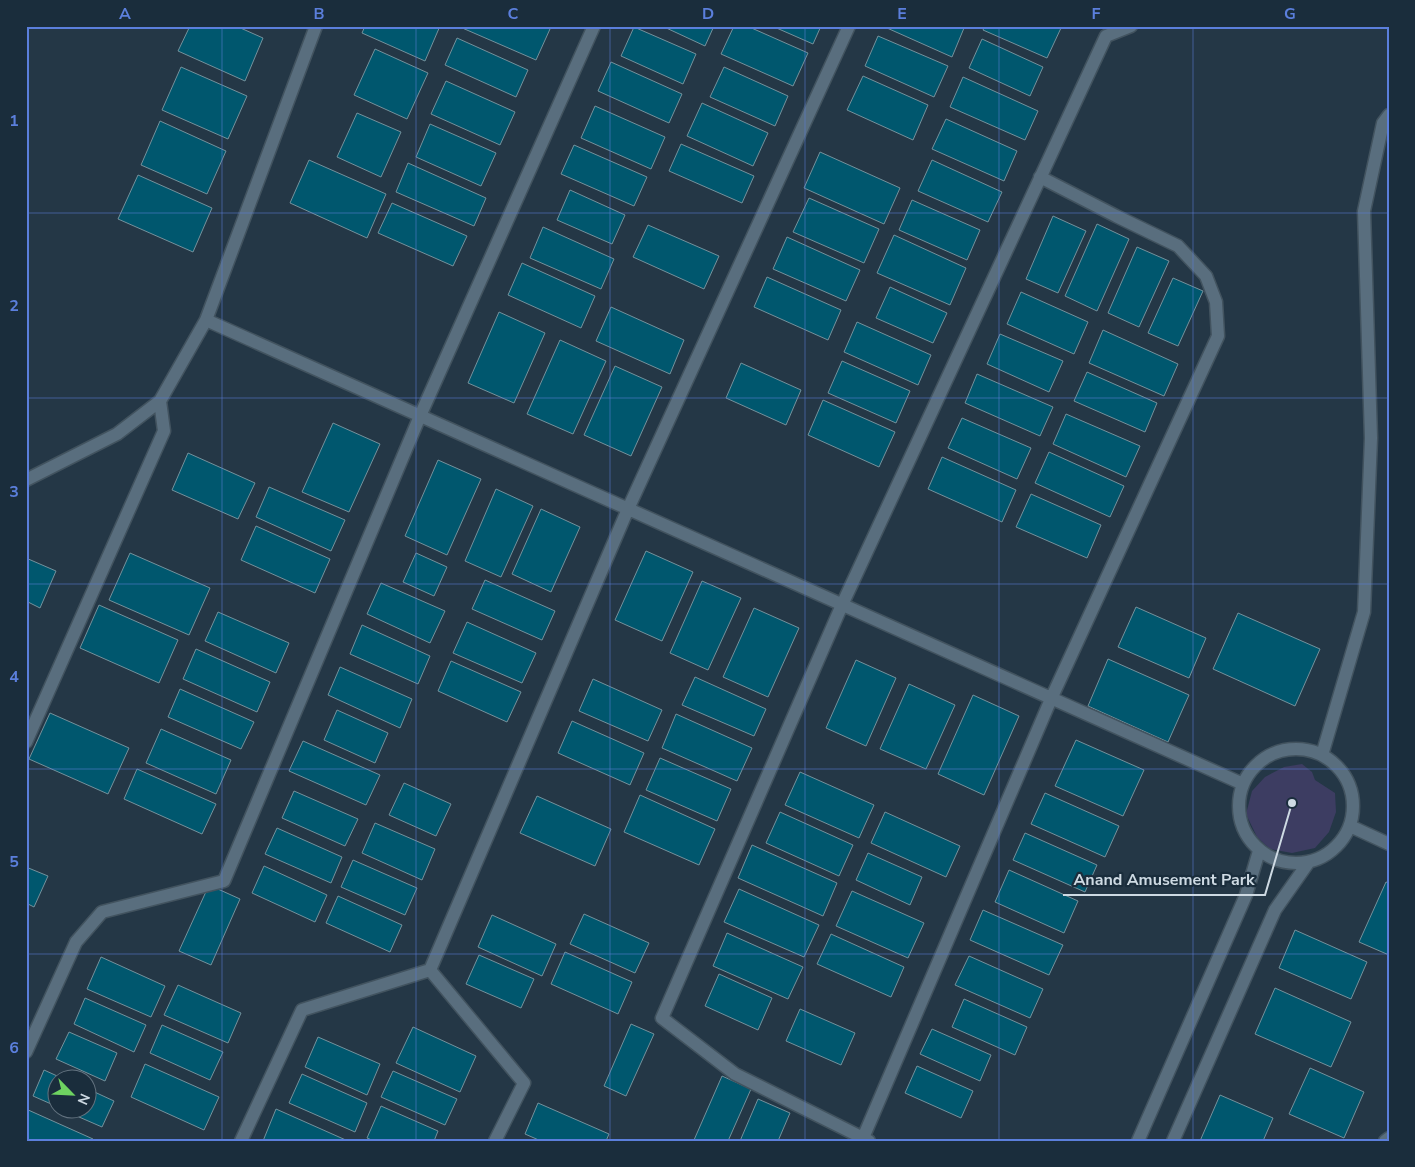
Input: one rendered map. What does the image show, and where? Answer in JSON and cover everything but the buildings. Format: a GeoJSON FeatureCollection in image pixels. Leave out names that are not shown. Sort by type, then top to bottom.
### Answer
{"type":"FeatureCollection","features":[{"type":"Feature","properties":{"kind":"street"},"geometry":{"type":"LineString","coordinates":[[26,480],[117,434],[160,401],[206,320],[316,26]]}},
{"type":"Feature","properties":{"kind":"street"},"geometry":{"type":"LineString","coordinates":[[26,1052],[76,942],[102,912],[224,881],[420,416],[594,26]]}},
{"type":"Feature","properties":{"kind":"street"},"geometry":{"type":"LineString","coordinates":[[241,1141],[302,1010],[430,970],[628,509],[849,26]]}},
{"type":"Feature","properties":{"kind":"street"},"geometry":{"type":"LineString","coordinates":[[1040,177],[1178,246],[1206,276],[1216,302],[1218,336],[1051,699],[866,1140],[735,1074],[662,1018],[842,605],[1040,177],[1106,36],[1131,26]]}},
{"type":"Feature","properties":{"kind":"street"},"geometry":{"type":"LineString","coordinates":[[1322,755],[1364,612],[1371,438],[1364,211],[1384,123],[1389,115]]}},
{"type":"Feature","properties":{"kind":"street"},"geometry":{"type":"LineString","coordinates":[[206,320],[1242,784]]}},
{"type":"Feature","properties":{"kind":"street"},"geometry":{"type":"LineString","coordinates":[[26,742],[164,431],[160,401]]}},
{"type":"Feature","properties":{"kind":"street"},"geometry":{"type":"LineString","coordinates":[[1288,749],[1302,749],[1322,755],[1338,767],[1350,787],[1353,807],[1350,826],[1339,844],[1327,855],[1308,862],[1292,864],[1274,859],[1259,851],[1247,836],[1239,817],[1238,800],[1242,784],[1254,767],[1271,754],[1288,749]]}},
{"type":"Feature","properties":{"kind":"street"},"geometry":{"type":"LineString","coordinates":[[1350,826],[1389,844]]}},
{"type":"Feature","properties":{"kind":"street"},"geometry":{"type":"LineString","coordinates":[[1138,1141],[1246,895],[1259,851]]}},
{"type":"Feature","properties":{"kind":"street"},"geometry":{"type":"LineString","coordinates":[[1173,1141],[1275,910],[1308,862]]}},
{"type":"Feature","properties":{"kind":"street"},"geometry":{"type":"LineString","coordinates":[[430,970],[524,1084],[495,1141]]}},
{"type":"Feature","properties":{"kind":"street"},"geometry":{"type":"LineString","coordinates":[[1385,1141],[1389,1138]]}},
{"type":"Feature","properties":{"kind":"shaded area"},"geometry":{"type":"Polygon","coordinates":[[[1302,764],[1312,772],[1315,780],[1335,793],[1336,812],[1329,832],[1315,848],[1292,853],[1270,849],[1257,837],[1246,814],[1252,791],[1265,777],[1284,767],[1302,764]]]}},
{"type":"Feature","properties":{"kind":"place","name":"Anand Amusement Park"},"geometry":{"type":"Point","coordinates":[1292,803]}}]}
